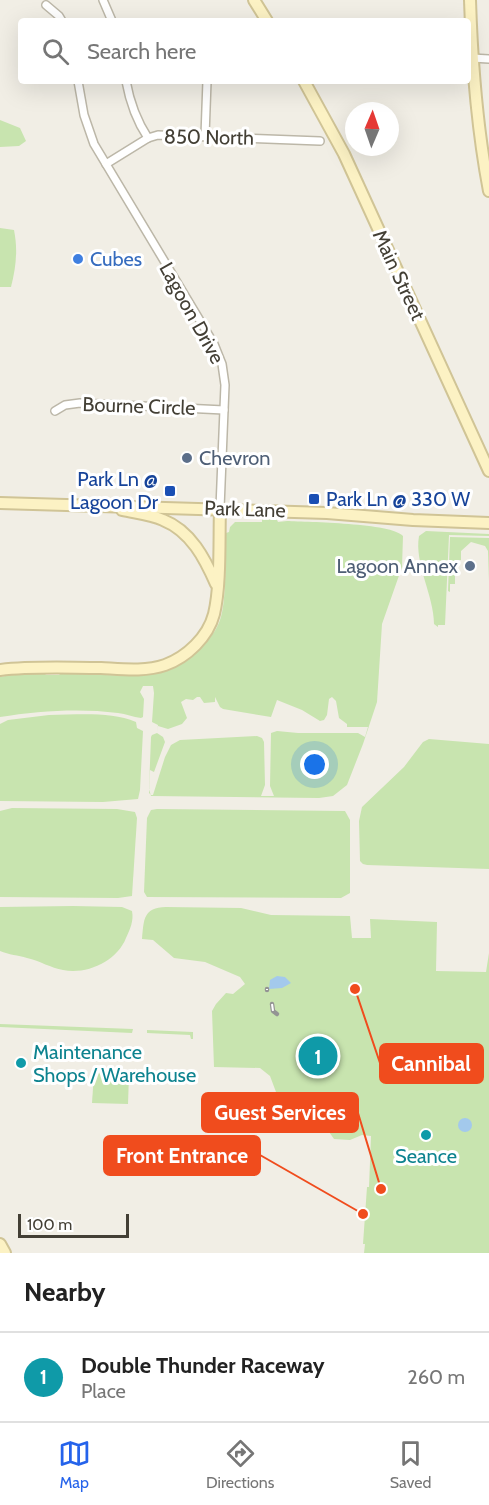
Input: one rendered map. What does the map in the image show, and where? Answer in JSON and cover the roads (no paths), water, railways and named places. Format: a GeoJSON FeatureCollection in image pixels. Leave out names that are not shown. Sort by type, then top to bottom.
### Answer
{"type":"FeatureCollection","features":[{"type":"Feature","properties":{"kind":"main road"},"geometry":{"type":"LineString","coordinates":[[254,0],[265,18]]}},
{"type":"Feature","properties":{"kind":"main road"},"geometry":{"type":"LineString","coordinates":[[470,0],[471,18]]}},
{"type":"Feature","properties":{"kind":"main road"},"geometry":{"type":"LineString","coordinates":[[471,29],[482,155],[489,191]]}},
{"type":"Feature","properties":{"kind":"main road","name":"Main Street"},"geometry":{"type":"LineString","coordinates":[[306,84],[344,154],[489,471]]}},
{"type":"Feature","properties":{"kind":"main road","name":"Park Lane"},"geometry":{"type":"LineString","coordinates":[[0,503],[220,508],[489,523]]}},
{"type":"Feature","properties":{"kind":"main road"},"geometry":{"type":"LineString","coordinates":[[95,504],[155,517],[175,526],[197,548],[217,587]]}},
{"type":"Feature","properties":{"kind":"main road","name":"Lagoon Drive"},"geometry":{"type":"LineString","coordinates":[[0,670],[36,667],[140,669],[164,665],[184,656],[207,629],[213,615],[217,587],[220,508]]}},
{"type":"Feature","properties":{"kind":"main road"},"geometry":{"type":"LineString","coordinates":[[0,1244],[5,1253]]}},
{"type":"Feature","properties":{"kind":"street"},"geometry":{"type":"LineString","coordinates":[[103,0],[111,18]]}},
{"type":"Feature","properties":{"kind":"street"},"geometry":{"type":"LineString","coordinates":[[46,5],[60,18]]}},
{"type":"Feature","properties":{"kind":"street"},"geometry":{"type":"LineString","coordinates":[[472,58],[489,59]]}},
{"type":"Feature","properties":{"kind":"street","name":"Lagoon Drive"},"geometry":{"type":"LineString","coordinates":[[79,84],[84,115],[94,144],[219,355],[225,375],[220,508]]}},
{"type":"Feature","properties":{"kind":"street"},"geometry":{"type":"LineString","coordinates":[[127,84],[136,120],[148,138]]}},
{"type":"Feature","properties":{"kind":"street"},"geometry":{"type":"LineString","coordinates":[[205,136],[207,84]]}},
{"type":"Feature","properties":{"kind":"street","name":"850 North"},"geometry":{"type":"LineString","coordinates":[[106,164],[148,138],[167,134],[320,141]]}},
{"type":"Feature","properties":{"kind":"street","name":"Bourne Circle"},"geometry":{"type":"LineString","coordinates":[[55,411],[65,405],[80,403],[224,410]]}},
{"type":"Feature","properties":{"kind":"water"},"geometry":{"type":"Polygon","coordinates":[[[277,976],[285,977],[291,983],[282,988],[269,989],[270,980],[277,976]]]}},
{"type":"Feature","properties":{"kind":"water"},"geometry":{"type":"Polygon","coordinates":[[[462,1118],[468,1118],[472,1125],[468,1132],[462,1132],[458,1128],[458,1122],[462,1118]]]}},
{"type":"Feature","properties":{"kind":"railway"},"geometry":{"type":"LineString","coordinates":[[272,1004],[273,1011],[277,1014]]}},
{"type":"Feature","properties":{"kind":"place","name":"Cubes"},"geometry":{"type":"Point","coordinates":[78,259]}},
{"type":"Feature","properties":{"kind":"place","name":"Chevron"},"geometry":{"type":"Point","coordinates":[187,458]}},
{"type":"Feature","properties":{"kind":"place","name":"Park Ln @ Lagoon Dr"},"geometry":{"type":"Point","coordinates":[170,491]}},
{"type":"Feature","properties":{"kind":"place","name":"Park Ln @ 330 W"},"geometry":{"type":"Point","coordinates":[314,499]}},
{"type":"Feature","properties":{"kind":"place","name":"Lagoon Annex"},"geometry":{"type":"Point","coordinates":[470,566]}},
{"type":"Feature","properties":{"kind":"place","name":"Cannibal"},"geometry":{"type":"Point","coordinates":[355,989]}},
{"type":"Feature","properties":{"kind":"place","name":"Double Thunder Raceway"},"geometry":{"type":"Point","coordinates":[318,1056]}},
{"type":"Feature","properties":{"kind":"place","name":"Maintenance Shops / Warehouse"},"geometry":{"type":"Point","coordinates":[21,1063]}},
{"type":"Feature","properties":{"kind":"place","name":"Seance"},"geometry":{"type":"Point","coordinates":[426,1135]}},
{"type":"Feature","properties":{"kind":"place","name":"Guest Services"},"geometry":{"type":"Point","coordinates":[381,1189]}},
{"type":"Feature","properties":{"kind":"place","name":"Front Entrance"},"geometry":{"type":"Point","coordinates":[363,1214]}}]}
